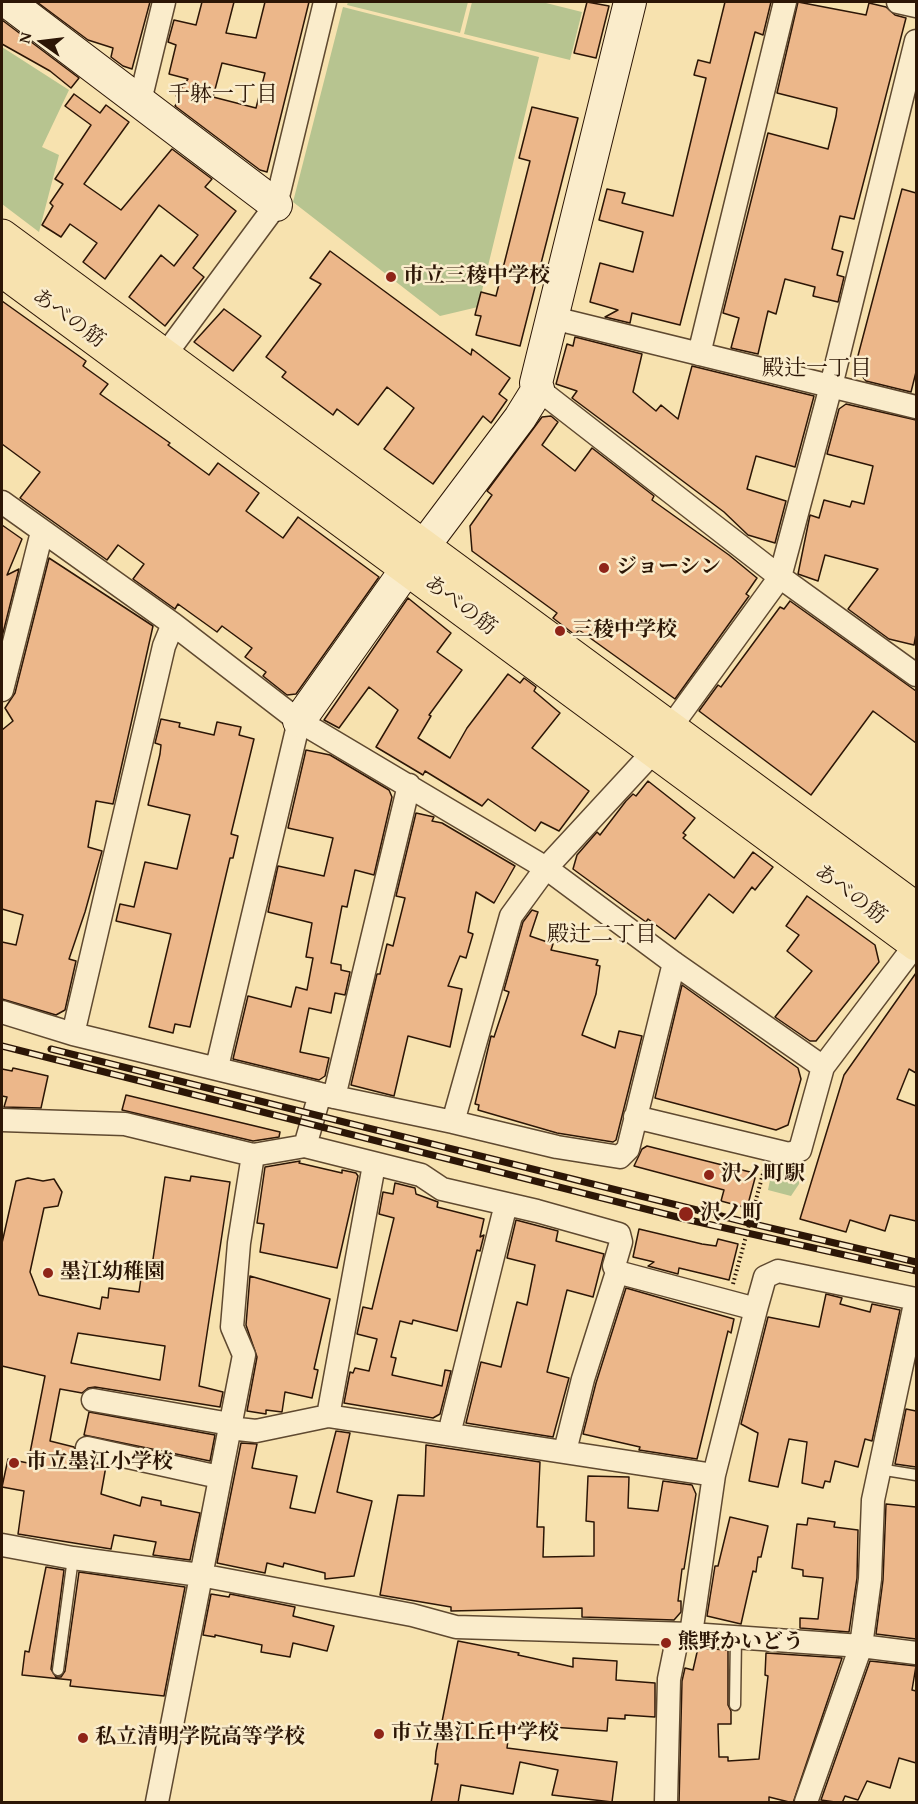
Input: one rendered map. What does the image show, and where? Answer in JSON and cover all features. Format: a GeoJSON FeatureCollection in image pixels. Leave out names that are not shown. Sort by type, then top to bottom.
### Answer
{"type":"FeatureCollection","features":[{"type":"Feature","properties":{"kind":"main road","name":"あべの筋"},"geometry":{"type":"LineString","coordinates":[[2,236],[165,355],[416,557]]}},
{"type":"Feature","properties":{"kind":"main road","name":"あべの筋"},"geometry":{"type":"LineString","coordinates":[[2,270],[416,557],[663,739],[916,909]]}},
{"type":"Feature","properties":{"kind":"main road","name":"あべの筋"},"geometry":{"type":"LineString","coordinates":[[663,739],[916,944]]}},
{"type":"Feature","properties":{"kind":"street"},"geometry":{"type":"LineString","coordinates":[[8,2],[276,205]]}},
{"type":"Feature","properties":{"kind":"street"},"geometry":{"type":"LineString","coordinates":[[140,101],[164,2]]}},
{"type":"Feature","properties":{"kind":"street"},"geometry":{"type":"LineString","coordinates":[[165,355],[276,205],[325,2]]}},
{"type":"Feature","properties":{"kind":"street"},"geometry":{"type":"LineString","coordinates":[[630,2],[536,383],[538,389],[780,577],[916,674]]}},
{"type":"Feature","properties":{"kind":"street"},"geometry":{"type":"LineString","coordinates":[[699,354],[785,2]]}},
{"type":"Feature","properties":{"kind":"street"},"geometry":{"type":"LineString","coordinates":[[898,2],[916,6]]}},
{"type":"Feature","properties":{"kind":"street"},"geometry":{"type":"LineString","coordinates":[[453,1122],[511,916],[546,868],[663,739],[780,577],[831,386],[916,41]]}},
{"type":"Feature","properties":{"kind":"street"},"geometry":{"type":"LineString","coordinates":[[553,318],[916,407]]}},
{"type":"Feature","properties":{"kind":"street"},"geometry":{"type":"LineString","coordinates":[[217,1067],[298,721],[520,418],[538,389]]}},
{"type":"Feature","properties":{"kind":"street"},"geometry":{"type":"LineString","coordinates":[[2,502],[173,624],[298,721],[546,868],[674,963],[823,1067]]}},
{"type":"Feature","properties":{"kind":"street"},"geometry":{"type":"LineString","coordinates":[[2,690],[42,532]]}},
{"type":"Feature","properties":{"kind":"street"},"geometry":{"type":"LineString","coordinates":[[73,1034],[164,646],[173,624]]}},
{"type":"Feature","properties":{"kind":"street"},"geometry":{"type":"LineString","coordinates":[[305,1146],[327,1096],[409,785]]}},
{"type":"Feature","properties":{"kind":"street"},"geometry":{"type":"LineString","coordinates":[[635,1117],[789,1154],[800,1150],[823,1067],[916,944]]}},
{"type":"Feature","properties":{"kind":"street"},"geometry":{"type":"LineString","coordinates":[[2,1012],[73,1034],[217,1067],[327,1096],[453,1122],[557,1147],[620,1157],[628,1149],[674,963]]}},
{"type":"Feature","properties":{"kind":"street"},"geometry":{"type":"LineString","coordinates":[[2,1120],[125,1124],[253,1155],[305,1146],[421,1175],[442,1190],[506,1204],[619,1234],[621,1242],[614,1266],[617,1272],[584,1378],[565,1451]]}},
{"type":"Feature","properties":{"kind":"street"},"geometry":{"type":"LineString","coordinates":[[157,1803],[244,1355],[232,1327],[239,1243],[253,1155]]}},
{"type":"Feature","properties":{"kind":"street"},"geometry":{"type":"LineString","coordinates":[[328,1416],[374,1165]]}},
{"type":"Feature","properties":{"kind":"street"},"geometry":{"type":"LineString","coordinates":[[449,1434],[506,1204]]}},
{"type":"Feature","properties":{"kind":"street"},"geometry":{"type":"LineString","coordinates":[[666,1803],[669,1679],[684,1634],[714,1475],[756,1309],[765,1277],[778,1271],[916,1299],[873,1500],[870,1579],[861,1646],[806,1803]]}},
{"type":"Feature","properties":{"kind":"street"},"geometry":{"type":"LineString","coordinates":[[617,1272],[756,1309]]}},
{"type":"Feature","properties":{"kind":"street"},"geometry":{"type":"LineString","coordinates":[[93,1400],[256,1431],[328,1416],[714,1475]]}},
{"type":"Feature","properties":{"kind":"street"},"geometry":{"type":"LineString","coordinates":[[87,1448],[219,1477]]}},
{"type":"Feature","properties":{"kind":"street"},"geometry":{"type":"LineString","coordinates":[[2,1545],[73,1558],[200,1575],[412,1615],[456,1627],[684,1634],[861,1646],[916,1653]]}},
{"type":"Feature","properties":{"kind":"lane"},"geometry":{"type":"LineString","coordinates":[[879,1469],[916,1475]]}},
{"type":"Feature","properties":{"kind":"lane"},"geometry":{"type":"LineString","coordinates":[[58,1670],[73,1558]]}},
{"type":"Feature","properties":{"kind":"lane"},"geometry":{"type":"LineString","coordinates":[[735,1705],[736,1637]]}},
{"type":"Feature","properties":{"kind":"path"},"geometry":{"type":"LineString","coordinates":[[728,1300],[769,1149]]}},
{"type":"Feature","properties":{"kind":"green space"},"geometry":{"type":"Polygon","coordinates":[[[348,2],[468,2],[460,33],[347,5],[348,2]]]}},
{"type":"Feature","properties":{"kind":"green space"},"geometry":{"type":"Polygon","coordinates":[[[472,2],[542,2],[582,12],[570,60],[464,34],[472,2]]]}},
{"type":"Feature","properties":{"kind":"green space"},"geometry":{"type":"Polygon","coordinates":[[[343,7],[539,57],[478,307],[440,316],[293,202],[343,7]]]}},
{"type":"Feature","properties":{"kind":"green space"},"geometry":{"type":"Polygon","coordinates":[[[2,47],[69,90],[42,147],[59,155],[39,232],[2,204],[2,47]]]}},
{"type":"Feature","properties":{"kind":"green space"},"geometry":{"type":"Polygon","coordinates":[[[776,1168],[800,1173],[799,1184],[791,1196],[768,1190],[771,1175],[776,1168]]]}},
{"type":"Feature","properties":{"kind":"building"},"geometry":{"type":"Polygon","coordinates":[[[37,2],[150,2],[132,69],[123,66],[111,57],[113,48],[88,40],[37,2]]]}},
{"type":"Feature","properties":{"kind":"building"},"geometry":{"type":"Polygon","coordinates":[[[202,2],[234,2],[226,33],[256,38],[265,2],[309,2],[267,172],[260,170],[175,106],[180,99],[176,96],[188,79],[169,74],[176,45],[168,42],[174,20],[196,25],[202,2]],[[222,63],[213,97],[256,108],[265,73],[222,63]]]}},
{"type":"Feature","properties":{"kind":"building"},"geometry":{"type":"Polygon","coordinates":[[[587,2],[609,6],[596,58],[574,53],[587,2]]]}},
{"type":"Feature","properties":{"kind":"building"},"geometry":{"type":"Polygon","coordinates":[[[725,2],[771,2],[763,35],[755,32],[680,325],[632,313],[630,323],[605,317],[618,310],[590,302],[600,263],[633,272],[643,232],[599,220],[607,189],[625,193],[622,203],[673,216],[706,78],[694,75],[698,60],[710,63],[725,2]]]}},
{"type":"Feature","properties":{"kind":"building"},"geometry":{"type":"Polygon","coordinates":[[[798,2],[866,15],[869,3],[886,7],[895,15],[906,18],[854,219],[840,216],[832,249],[843,252],[837,275],[844,277],[838,302],[813,296],[815,287],[785,279],[776,314],[768,311],[758,354],[731,348],[739,318],[723,313],[768,133],[828,149],[837,108],[777,93],[798,2]]]}},
{"type":"Feature","properties":{"kind":"building"},"geometry":{"type":"Polygon","coordinates":[[[2,20],[79,78],[71,88],[50,71],[2,44],[2,20]]]}},
{"type":"Feature","properties":{"kind":"building"},"geometry":{"type":"Polygon","coordinates":[[[74,94],[100,113],[106,105],[129,122],[84,184],[121,210],[172,149],[212,179],[205,187],[236,211],[193,268],[204,277],[165,326],[129,297],[161,255],[174,266],[198,235],[159,205],[105,279],[83,262],[97,243],[70,224],[61,237],[42,225],[53,206],[50,203],[63,184],[55,179],[91,125],[65,106],[74,94]]]}},
{"type":"Feature","properties":{"kind":"building"},"geometry":{"type":"Polygon","coordinates":[[[532,107],[578,118],[520,346],[476,335],[481,316],[475,315],[481,292],[496,296],[530,161],[519,158],[532,107]]]}},
{"type":"Feature","properties":{"kind":"building"},"geometry":{"type":"Polygon","coordinates":[[[902,189],[916,193],[916,372],[911,392],[866,381],[855,367],[902,189]]]}},
{"type":"Feature","properties":{"kind":"building"},"geometry":{"type":"Polygon","coordinates":[[[330,251],[471,355],[472,349],[510,378],[499,394],[507,400],[491,423],[483,416],[433,484],[384,449],[414,408],[387,387],[358,425],[337,409],[333,415],[282,377],[286,372],[266,357],[321,284],[310,278],[330,251]]]}},
{"type":"Feature","properties":{"kind":"building"},"geometry":{"type":"Polygon","coordinates":[[[2,301],[86,361],[83,366],[108,384],[100,394],[170,443],[168,445],[209,475],[218,463],[259,493],[246,511],[283,538],[298,517],[379,577],[296,694],[287,695],[263,676],[266,672],[245,657],[252,648],[222,626],[217,632],[178,604],[175,609],[133,579],[144,564],[118,545],[107,560],[20,498],[40,472],[2,444],[2,301]]]}},
{"type":"Feature","properties":{"kind":"building"},"geometry":{"type":"Polygon","coordinates":[[[224,309],[261,336],[233,371],[194,342],[224,309]]]}},
{"type":"Feature","properties":{"kind":"building"},"geometry":{"type":"Polygon","coordinates":[[[575,337],[642,354],[633,392],[656,411],[661,405],[678,419],[692,366],[814,396],[795,467],[756,456],[747,489],[786,501],[775,543],[748,535],[724,512],[572,398],[577,391],[556,384],[567,344],[573,346],[575,337]]]}},
{"type":"Feature","properties":{"kind":"building"},"geometry":{"type":"Polygon","coordinates":[[[846,404],[916,420],[916,634],[914,645],[889,639],[848,609],[878,569],[825,555],[818,581],[798,574],[810,515],[819,518],[824,500],[850,507],[852,501],[864,504],[873,466],[827,454],[839,409],[846,404]]]}},
{"type":"Feature","properties":{"kind":"building","name":"ジョーシン"},"geometry":{"type":"Polygon","coordinates":[[[551,416],[558,422],[542,445],[575,471],[592,448],[654,496],[652,500],[757,578],[746,594],[749,596],[675,699],[579,630],[575,635],[553,618],[557,613],[472,551],[470,526],[492,495],[487,491],[542,417],[551,416]]]}},
{"type":"Feature","properties":{"kind":"building"},"geometry":{"type":"Polygon","coordinates":[[[2,525],[22,539],[7,575],[19,569],[2,637],[2,525]]]}},
{"type":"Feature","properties":{"kind":"building"},"geometry":{"type":"Polygon","coordinates":[[[49,558],[153,626],[113,804],[96,801],[88,847],[102,851],[69,959],[76,961],[65,1010],[56,1015],[2,999],[2,942],[16,945],[23,915],[2,909],[2,730],[13,721],[5,708],[15,693],[49,558]]]}},
{"type":"Feature","properties":{"kind":"building"},"geometry":{"type":"Polygon","coordinates":[[[408,598],[451,633],[437,652],[462,670],[429,715],[431,716],[418,738],[450,758],[467,728],[508,674],[520,683],[524,678],[536,687],[534,691],[560,713],[532,748],[589,791],[559,831],[541,822],[535,831],[488,799],[482,806],[425,771],[423,775],[376,747],[398,710],[369,687],[339,728],[324,720],[408,598]]]}},
{"type":"Feature","properties":{"kind":"building"},"geometry":{"type":"Polygon","coordinates":[[[790,601],[916,691],[916,743],[873,711],[811,795],[699,711],[718,685],[721,687],[780,607],[784,609],[790,601]]]}},
{"type":"Feature","properties":{"kind":"building"},"geometry":{"type":"Polygon","coordinates":[[[161,719],[180,723],[179,727],[214,735],[217,722],[241,727],[239,735],[254,739],[231,834],[238,836],[233,858],[230,858],[190,1027],[175,1024],[173,1033],[149,1027],[171,934],[116,921],[120,904],[134,907],[145,862],[177,869],[190,815],[148,805],[160,754],[161,745],[155,743],[161,719]]]}},
{"type":"Feature","properties":{"kind":"building"},"geometry":{"type":"Polygon","coordinates":[[[306,750],[330,755],[389,790],[392,797],[374,875],[355,870],[347,907],[342,906],[331,963],[341,965],[341,970],[350,972],[345,995],[335,993],[331,1013],[309,1008],[300,1052],[329,1058],[325,1076],[319,1080],[233,1059],[248,996],[291,1007],[296,987],[307,990],[313,958],[306,957],[312,923],[268,912],[278,866],[324,876],[333,838],[288,828],[306,750]]]}},
{"type":"Feature","properties":{"kind":"building"},"geometry":{"type":"Polygon","coordinates":[[[648,781],[695,818],[683,833],[686,835],[683,838],[734,878],[753,852],[773,867],[755,890],[752,887],[733,913],[709,894],[675,939],[648,919],[646,922],[573,869],[577,855],[597,832],[600,835],[626,801],[633,794],[636,796],[648,781]]]}},
{"type":"Feature","properties":{"kind":"building"},"geometry":{"type":"Polygon","coordinates":[[[416,813],[434,817],[432,821],[442,823],[515,866],[494,903],[476,892],[468,932],[473,934],[466,958],[460,956],[448,986],[462,989],[450,1047],[408,1036],[394,1096],[351,1085],[377,974],[380,974],[387,944],[393,946],[405,898],[396,896],[416,813]]]}},
{"type":"Feature","properties":{"kind":"building"},"geometry":{"type":"Polygon","coordinates":[[[807,896],[875,945],[879,962],[816,1041],[810,1041],[775,1017],[812,971],[787,951],[799,935],[786,926],[807,896]]]}},
{"type":"Feature","properties":{"kind":"building"},"geometry":{"type":"Polygon","coordinates":[[[532,910],[538,912],[530,936],[553,944],[551,950],[598,960],[596,965],[600,966],[596,994],[582,1035],[615,1048],[619,1031],[642,1036],[616,1140],[613,1142],[557,1133],[478,1110],[479,1105],[475,1104],[491,1036],[494,1037],[509,992],[504,990],[523,922],[532,910]]]}},
{"type":"Feature","properties":{"kind":"building"},"geometry":{"type":"Polygon","coordinates":[[[916,973],[916,1073],[909,1069],[897,1099],[916,1106],[916,1221],[890,1215],[885,1231],[850,1220],[846,1232],[800,1219],[844,1075],[916,973]]]}},
{"type":"Feature","properties":{"kind":"building"},"geometry":{"type":"Polygon","coordinates":[[[682,985],[798,1068],[801,1079],[788,1125],[776,1130],[655,1098],[682,985]]]}},
{"type":"Feature","properties":{"kind":"building"},"geometry":{"type":"Polygon","coordinates":[[[13,1068],[48,1076],[41,1108],[4,1107],[7,1097],[2,1096],[2,1069],[12,1071],[13,1068]]]}},
{"type":"Feature","properties":{"kind":"building"},"geometry":{"type":"Polygon","coordinates":[[[126,1095],[280,1132],[279,1137],[253,1141],[122,1110],[126,1095]]]}},
{"type":"Feature","properties":{"kind":"building","name":"沢ノ町駅"},"geometry":{"type":"Polygon","coordinates":[[[647,1146],[750,1172],[755,1178],[747,1208],[721,1201],[724,1190],[634,1166],[642,1149],[647,1146]]]}},
{"type":"Feature","properties":{"kind":"building"},"geometry":{"type":"Polygon","coordinates":[[[300,1161],[299,1163],[342,1173],[342,1170],[356,1173],[358,1176],[337,1268],[260,1252],[264,1224],[257,1223],[265,1167],[300,1161]]]}},
{"type":"Feature","properties":{"kind":"building"},"geometry":{"type":"Polygon","coordinates":[[[191,1176],[230,1182],[199,1386],[223,1392],[220,1407],[95,1387],[88,1388],[82,1393],[60,1389],[50,1441],[74,1447],[78,1458],[106,1466],[101,1494],[140,1506],[142,1497],[161,1501],[161,1505],[200,1513],[190,1560],[153,1555],[156,1542],[114,1535],[111,1549],[18,1534],[24,1491],[2,1487],[8,1459],[28,1463],[45,1376],[2,1366],[2,1243],[16,1181],[28,1178],[43,1181],[54,1179],[62,1192],[58,1206],[44,1208],[30,1272],[39,1295],[100,1309],[102,1297],[108,1298],[109,1288],[139,1292],[142,1271],[151,1273],[165,1177],[190,1181],[191,1176]],[[78,1333],[71,1363],[160,1380],[165,1346],[78,1333]]]}},
{"type":"Feature","properties":{"kind":"building"},"geometry":{"type":"Polygon","coordinates":[[[395,1183],[415,1188],[416,1194],[438,1202],[437,1207],[484,1219],[480,1237],[484,1235],[480,1251],[477,1250],[457,1331],[413,1320],[412,1324],[400,1321],[391,1357],[396,1358],[392,1375],[442,1386],[445,1370],[451,1371],[440,1414],[433,1418],[344,1403],[350,1372],[353,1373],[355,1368],[369,1371],[377,1339],[357,1334],[363,1307],[372,1309],[394,1218],[379,1214],[383,1192],[393,1194],[395,1183]]]}},
{"type":"Feature","properties":{"kind":"building"},"geometry":{"type":"Polygon","coordinates":[[[516,1220],[558,1231],[556,1241],[604,1254],[593,1297],[567,1290],[547,1372],[569,1378],[553,1437],[466,1423],[481,1362],[501,1367],[517,1302],[527,1305],[535,1265],[507,1258],[516,1220]]]}},
{"type":"Feature","properties":{"kind":"building"},"geometry":{"type":"Polygon","coordinates":[[[639,1229],[702,1244],[716,1246],[718,1239],[738,1244],[729,1280],[679,1268],[678,1274],[648,1266],[654,1262],[633,1257],[639,1229]]]}},
{"type":"Feature","properties":{"kind":"building"},"geometry":{"type":"Polygon","coordinates":[[[250,1276],[330,1299],[314,1369],[318,1370],[312,1398],[285,1392],[282,1412],[266,1410],[266,1414],[247,1411],[257,1357],[246,1325],[250,1276]]]}},
{"type":"Feature","properties":{"kind":"building"},"geometry":{"type":"Polygon","coordinates":[[[626,1288],[734,1319],[731,1333],[728,1331],[697,1459],[639,1450],[640,1447],[583,1434],[596,1383],[626,1288]]]}},
{"type":"Feature","properties":{"kind":"building"},"geometry":{"type":"Polygon","coordinates":[[[826,1294],[842,1298],[840,1304],[870,1312],[872,1304],[900,1310],[872,1441],[865,1439],[858,1467],[835,1461],[830,1482],[825,1481],[823,1488],[802,1483],[807,1442],[789,1439],[778,1487],[749,1481],[758,1433],[741,1424],[768,1317],[819,1327],[826,1294]]]}},
{"type":"Feature","properties":{"kind":"building"},"geometry":{"type":"Polygon","coordinates":[[[906,1409],[916,1411],[916,1467],[895,1464],[906,1409]]]}},
{"type":"Feature","properties":{"kind":"building"},"geometry":{"type":"Polygon","coordinates":[[[89,1412],[215,1435],[210,1461],[84,1435],[89,1412]]]}},
{"type":"Feature","properties":{"kind":"building"},"geometry":{"type":"Polygon","coordinates":[[[336,1431],[350,1433],[337,1492],[372,1501],[354,1576],[325,1579],[325,1573],[284,1563],[283,1567],[267,1563],[265,1573],[217,1563],[241,1443],[257,1444],[252,1468],[297,1476],[290,1508],[315,1513],[336,1431]]]}},
{"type":"Feature","properties":{"kind":"building"},"geometry":{"type":"Polygon","coordinates":[[[426,1445],[540,1462],[537,1527],[544,1527],[543,1557],[594,1556],[594,1522],[586,1521],[588,1476],[629,1477],[628,1508],[658,1511],[663,1481],[692,1485],[696,1494],[684,1569],[682,1569],[678,1601],[681,1601],[681,1612],[674,1620],[582,1617],[582,1608],[451,1611],[451,1607],[380,1595],[398,1495],[424,1496],[426,1445]]]}},
{"type":"Feature","properties":{"kind":"building"},"geometry":{"type":"Polygon","coordinates":[[[886,1504],[916,1507],[916,1639],[876,1634],[883,1580],[886,1504]]]}},
{"type":"Feature","properties":{"kind":"building"},"geometry":{"type":"Polygon","coordinates":[[[730,1517],[768,1526],[761,1557],[758,1557],[756,1572],[753,1571],[741,1624],[707,1616],[715,1566],[718,1566],[730,1517]]]}},
{"type":"Feature","properties":{"kind":"building"},"geometry":{"type":"Polygon","coordinates":[[[808,1518],[835,1522],[834,1527],[858,1530],[857,1578],[849,1632],[800,1628],[800,1618],[818,1619],[823,1578],[803,1576],[803,1570],[792,1568],[797,1524],[807,1525],[808,1518]]]}},
{"type":"Feature","properties":{"kind":"building"},"geometry":{"type":"Polygon","coordinates":[[[46,1567],[64,1570],[51,1669],[56,1677],[61,1677],[65,1671],[79,1572],[185,1587],[164,1696],[70,1686],[71,1680],[22,1675],[25,1651],[29,1652],[46,1567]]]}},
{"type":"Feature","properties":{"kind":"building"},"geometry":{"type":"Polygon","coordinates":[[[211,1594],[229,1597],[230,1594],[295,1607],[293,1616],[334,1626],[327,1651],[293,1643],[290,1657],[261,1652],[262,1645],[215,1635],[215,1637],[203,1635],[211,1594]]]}},
{"type":"Feature","properties":{"kind":"building"},"geometry":{"type":"Polygon","coordinates":[[[458,1641],[573,1667],[573,1658],[617,1661],[616,1680],[655,1683],[655,1717],[625,1715],[625,1719],[608,1718],[607,1731],[510,1724],[507,1748],[617,1762],[612,1802],[552,1795],[558,1770],[520,1762],[513,1794],[461,1785],[458,1803],[431,1803],[438,1764],[435,1764],[436,1752],[458,1641]]]}},
{"type":"Feature","properties":{"kind":"building"},"geometry":{"type":"Polygon","coordinates":[[[698,1648],[728,1650],[728,1705],[731,1711],[731,1724],[718,1724],[719,1757],[728,1757],[728,1761],[759,1759],[768,1676],[765,1675],[766,1653],[842,1658],[793,1803],[769,1797],[769,1803],[679,1803],[682,1681],[685,1668],[693,1670],[698,1648]]]}},
{"type":"Feature","properties":{"kind":"building"},"geometry":{"type":"Polygon","coordinates":[[[870,1661],[916,1666],[912,1690],[916,1691],[916,1763],[899,1758],[890,1788],[867,1781],[858,1800],[845,1796],[842,1803],[821,1800],[870,1661]]]}},
{"type":"Feature","properties":{"kind":"railway"},"geometry":{"type":"LineString","coordinates":[[2,1046],[685,1219],[916,1271]]}},
{"type":"Feature","properties":{"kind":"railway"},"geometry":{"type":"LineString","coordinates":[[51,1049],[749,1223],[916,1262]]}},
{"type":"Feature","properties":{"kind":"place","name":"市立三稜中学校"},"geometry":{"type":"Point","coordinates":[391,277]}},
{"type":"Feature","properties":{"kind":"place","name":"ジョーシン"},"geometry":{"type":"Point","coordinates":[604,568]}},
{"type":"Feature","properties":{"kind":"place","name":"三稜中学校"},"geometry":{"type":"Point","coordinates":[560,631]}},
{"type":"Feature","properties":{"kind":"place","name":"沢ノ町駅"},"geometry":{"type":"Point","coordinates":[709,1175]}},
{"type":"Feature","properties":{"kind":"place","name":"沢ノ町"},"geometry":{"type":"Point","coordinates":[686,1214]}},
{"type":"Feature","properties":{"kind":"place","name":"墨江幼稚園"},"geometry":{"type":"Point","coordinates":[48,1273]}},
{"type":"Feature","properties":{"kind":"place","name":"市立墨江小学校"},"geometry":{"type":"Point","coordinates":[14,1463]}},
{"type":"Feature","properties":{"kind":"place","name":"熊野かいどう"},"geometry":{"type":"Point","coordinates":[666,1643]}},
{"type":"Feature","properties":{"kind":"place","name":"市立墨江丘中学校"},"geometry":{"type":"Point","coordinates":[379,1734]}},
{"type":"Feature","properties":{"kind":"place","name":"私立清明学院高等学校"},"geometry":{"type":"Point","coordinates":[83,1738]}},
{"type":"Feature","properties":{"kind":"district","name":"千躰一丁目"},"geometry":{"type":"Point","coordinates":[223,95]}},
{"type":"Feature","properties":{"kind":"district","name":"殿辻一丁目"},"geometry":{"type":"Point","coordinates":[817,369]}},
{"type":"Feature","properties":{"kind":"district","name":"殿辻二丁目"},"geometry":{"type":"Point","coordinates":[602,935]}}]}
